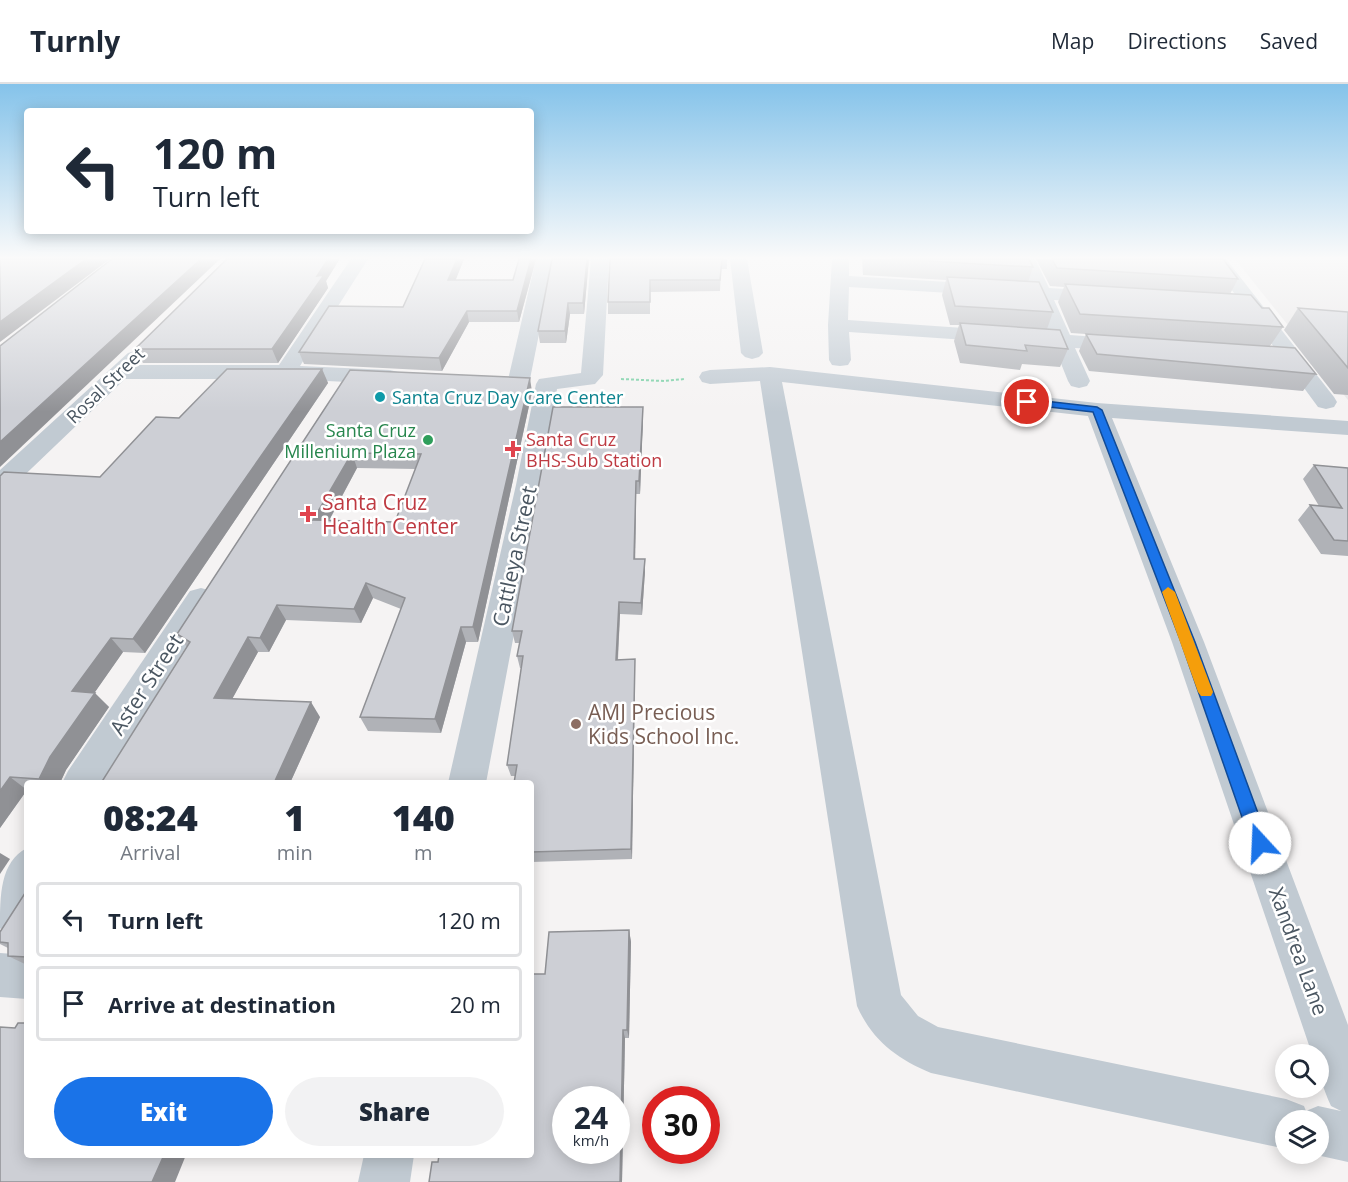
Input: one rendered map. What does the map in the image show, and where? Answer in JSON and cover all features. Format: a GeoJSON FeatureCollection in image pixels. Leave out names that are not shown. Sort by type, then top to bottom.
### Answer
{"type":"FeatureCollection","features":[{"type":"Feature","properties":{"kind":"street"},"geometry":{"type":"LineString","coordinates":[[285,372],[325,310]]}},
{"type":"Feature","properties":{"kind":"street"},"geometry":{"type":"LineString","coordinates":[[518,384],[534,310]]}},
{"type":"Feature","properties":{"kind":"street"},"geometry":{"type":"LineString","coordinates":[[495,382],[547,384],[591,378],[596,310]]}},
{"type":"Feature","properties":{"kind":"street"},"geometry":{"type":"LineString","coordinates":[[749,310],[880,1006],[902,1032],[931,1049],[1275,1122]]}},
{"type":"Feature","properties":{"kind":"street"},"geometry":{"type":"LineString","coordinates":[[839,310],[840,360]]}},
{"type":"Feature","properties":{"kind":"street","name":"Xandrea Lane"},"geometry":{"type":"LineString","coordinates":[[1048,310],[1088,395],[1188,642],[1348,1089]]}},
{"type":"Feature","properties":{"kind":"street"},"geometry":{"type":"LineString","coordinates":[[1257,310],[1326,402]]}},
{"type":"Feature","properties":{"kind":"street"},"geometry":{"type":"LineString","coordinates":[[838,325],[1142,347]]}},
{"type":"Feature","properties":{"kind":"street","name":"Rosal Street"},"geometry":{"type":"LineString","coordinates":[[0,484],[152,340]]}},
{"type":"Feature","properties":{"kind":"street"},"geometry":{"type":"LineString","coordinates":[[1269,355],[1292,357]]}},
{"type":"Feature","properties":{"kind":"street"},"geometry":{"type":"LineString","coordinates":[[710,377],[761,363],[1088,395],[1348,428]]}},
{"type":"Feature","properties":{"kind":"street"},"geometry":{"type":"LineString","coordinates":[[119,372],[285,372],[415,378]]}},
{"type":"Feature","properties":{"kind":"street"},"geometry":{"type":"LineString","coordinates":[[328,405],[347,375]]}},
{"type":"Feature","properties":{"kind":"street","name":"Cattleya Street"},"geometry":{"type":"LineString","coordinates":[[468,780],[529,485],[547,384]]}},
{"type":"Feature","properties":{"kind":"street","name":"Aster Street"},"geometry":{"type":"LineString","coordinates":[[83,780],[218,574]]}},
{"type":"Feature","properties":{"kind":"street"},"geometry":{"type":"LineString","coordinates":[[0,908],[24,872]]}},
{"type":"Feature","properties":{"kind":"street"},"geometry":{"type":"LineString","coordinates":[[0,975],[24,977]]}},
{"type":"Feature","properties":{"kind":"street"},"geometry":{"type":"LineString","coordinates":[[1329,1133],[1348,1137]]}},
{"type":"Feature","properties":{"kind":"street"},"geometry":{"type":"LineString","coordinates":[[384,1182],[388,1158]]}},
{"type":"Feature","properties":{"kind":"path"},"geometry":{"type":"LineString","coordinates":[[591,378],[664,381],[710,377]]}},
{"type":"Feature","properties":{"kind":"shaded area"},"geometry":{"type":"Polygon","coordinates":[[[1276,310],[1348,310],[1348,400],[1276,310]]]}},
{"type":"Feature","properties":{"kind":"building"},"geometry":{"type":"Polygon","coordinates":[[[0,310],[16,310],[0,322],[0,310]]]}},
{"type":"Feature","properties":{"kind":"building"},"geometry":{"type":"Polygon","coordinates":[[[46,310],[145,310],[0,442],[0,346],[46,310]]]}},
{"type":"Feature","properties":{"kind":"building"},"geometry":{"type":"Polygon","coordinates":[[[175,310],[299,310],[272,349],[135,349],[175,310]]]}},
{"type":"Feature","properties":{"kind":"building"},"geometry":{"type":"Polygon","coordinates":[[[326,310],[517,310],[467,311],[439,358],[299,352],[326,310]]]}},
{"type":"Feature","properties":{"kind":"building"},"geometry":{"type":"Polygon","coordinates":[[[542,310],[567,310],[565,331],[538,331],[542,310]]]}},
{"type":"Feature","properties":{"kind":"building"},"geometry":{"type":"Polygon","coordinates":[[[1024,310],[1052,310],[1053,312],[1024,310]]]}},
{"type":"Feature","properties":{"kind":"building"},"geometry":{"type":"Polygon","coordinates":[[[1078,310],[1271,310],[1283,327],[1080,314],[1078,310]]]}},
{"type":"Feature","properties":{"kind":"building"},"geometry":{"type":"Polygon","coordinates":[[[1300,310],[1348,312],[1348,368],[1300,310]]]}},
{"type":"Feature","properties":{"kind":"building"},"geometry":{"type":"Polygon","coordinates":[[[960,323],[1060,330],[1068,349],[1025,345],[1027,351],[966,345],[960,323]]]}},
{"type":"Feature","properties":{"kind":"building"},"geometry":{"type":"Polygon","coordinates":[[[1086,334],[1295,348],[1316,374],[1097,354],[1086,334]]]}},
{"type":"Feature","properties":{"kind":"building"},"geometry":{"type":"Polygon","coordinates":[[[227,369],[322,369],[133,639],[111,638],[72,691],[95,693],[50,757],[39,779],[10,777],[0,791],[0,476],[4,472],[100,477],[156,417],[179,418],[227,369]]]}},
{"type":"Feature","properties":{"kind":"building"},"geometry":{"type":"Polygon","coordinates":[[[350,370],[530,378],[473,627],[461,627],[435,719],[360,717],[405,598],[366,583],[354,609],[277,605],[260,638],[248,637],[214,698],[311,702],[275,780],[103,780],[190,642],[177,634],[350,370]],[[352,453],[313,520],[395,522],[421,454],[352,453]]]}},
{"type":"Feature","properties":{"kind":"building"},"geometry":{"type":"Polygon","coordinates":[[[553,407],[643,407],[639,481],[636,481],[634,559],[645,559],[641,603],[619,602],[616,660],[635,659],[631,849],[534,852],[534,780],[514,780],[517,765],[507,765],[523,656],[517,656],[522,631],[512,631],[553,407]]]}},
{"type":"Feature","properties":{"kind":"building"},"geometry":{"type":"Polygon","coordinates":[[[1314,465],[1348,468],[1348,541],[1334,540],[1310,505],[1342,508],[1314,465]]]}},
{"type":"Feature","properties":{"kind":"building"},"geometry":{"type":"Polygon","coordinates":[[[24,895],[24,957],[8,956],[8,943],[0,942],[0,932],[24,895]]]}},
{"type":"Feature","properties":{"kind":"building"},"geometry":{"type":"Polygon","coordinates":[[[629,930],[627,1030],[623,1030],[622,1086],[552,1086],[552,1164],[620,1164],[620,1182],[429,1182],[432,1162],[438,1162],[439,1158],[534,1158],[534,974],[545,974],[549,932],[629,930]]]}},
{"type":"Feature","properties":{"kind":"building"},"geometry":{"type":"Polygon","coordinates":[[[18,1023],[24,1023],[24,1158],[163,1158],[152,1182],[0,1182],[0,1027],[15,1028],[18,1023]]]}},
{"type":"Feature","properties":{"kind":"slow traffic"},"geometry":{"type":"LineString","coordinates":[[1168,592],[1206,692]]}},
{"type":"Feature","properties":{"kind":"place","name":"Santa Cruz Day Care Center"},"geometry":{"type":"Point","coordinates":[380,397]}},
{"type":"Feature","properties":{"kind":"place","name":"Santa Cruz Millenium Plaza"},"geometry":{"type":"Point","coordinates":[428,440]}},
{"type":"Feature","properties":{"kind":"place","name":"Santa Cruz BHS-Sub Station"},"geometry":{"type":"Point","coordinates":[513,449]}},
{"type":"Feature","properties":{"kind":"place","name":"Santa Cruz Health Center"},"geometry":{"type":"Point","coordinates":[308,514]}},
{"type":"Feature","properties":{"kind":"place","name":"AMJ Precious Kids School Inc."},"geometry":{"type":"Point","coordinates":[576,724]}},
{"type":"Feature","properties":{"kind":"route"},"geometry":{"type":"LineString","coordinates":[[1027,402],[1097,410],[1188,642],[1260,843]]}}]}
